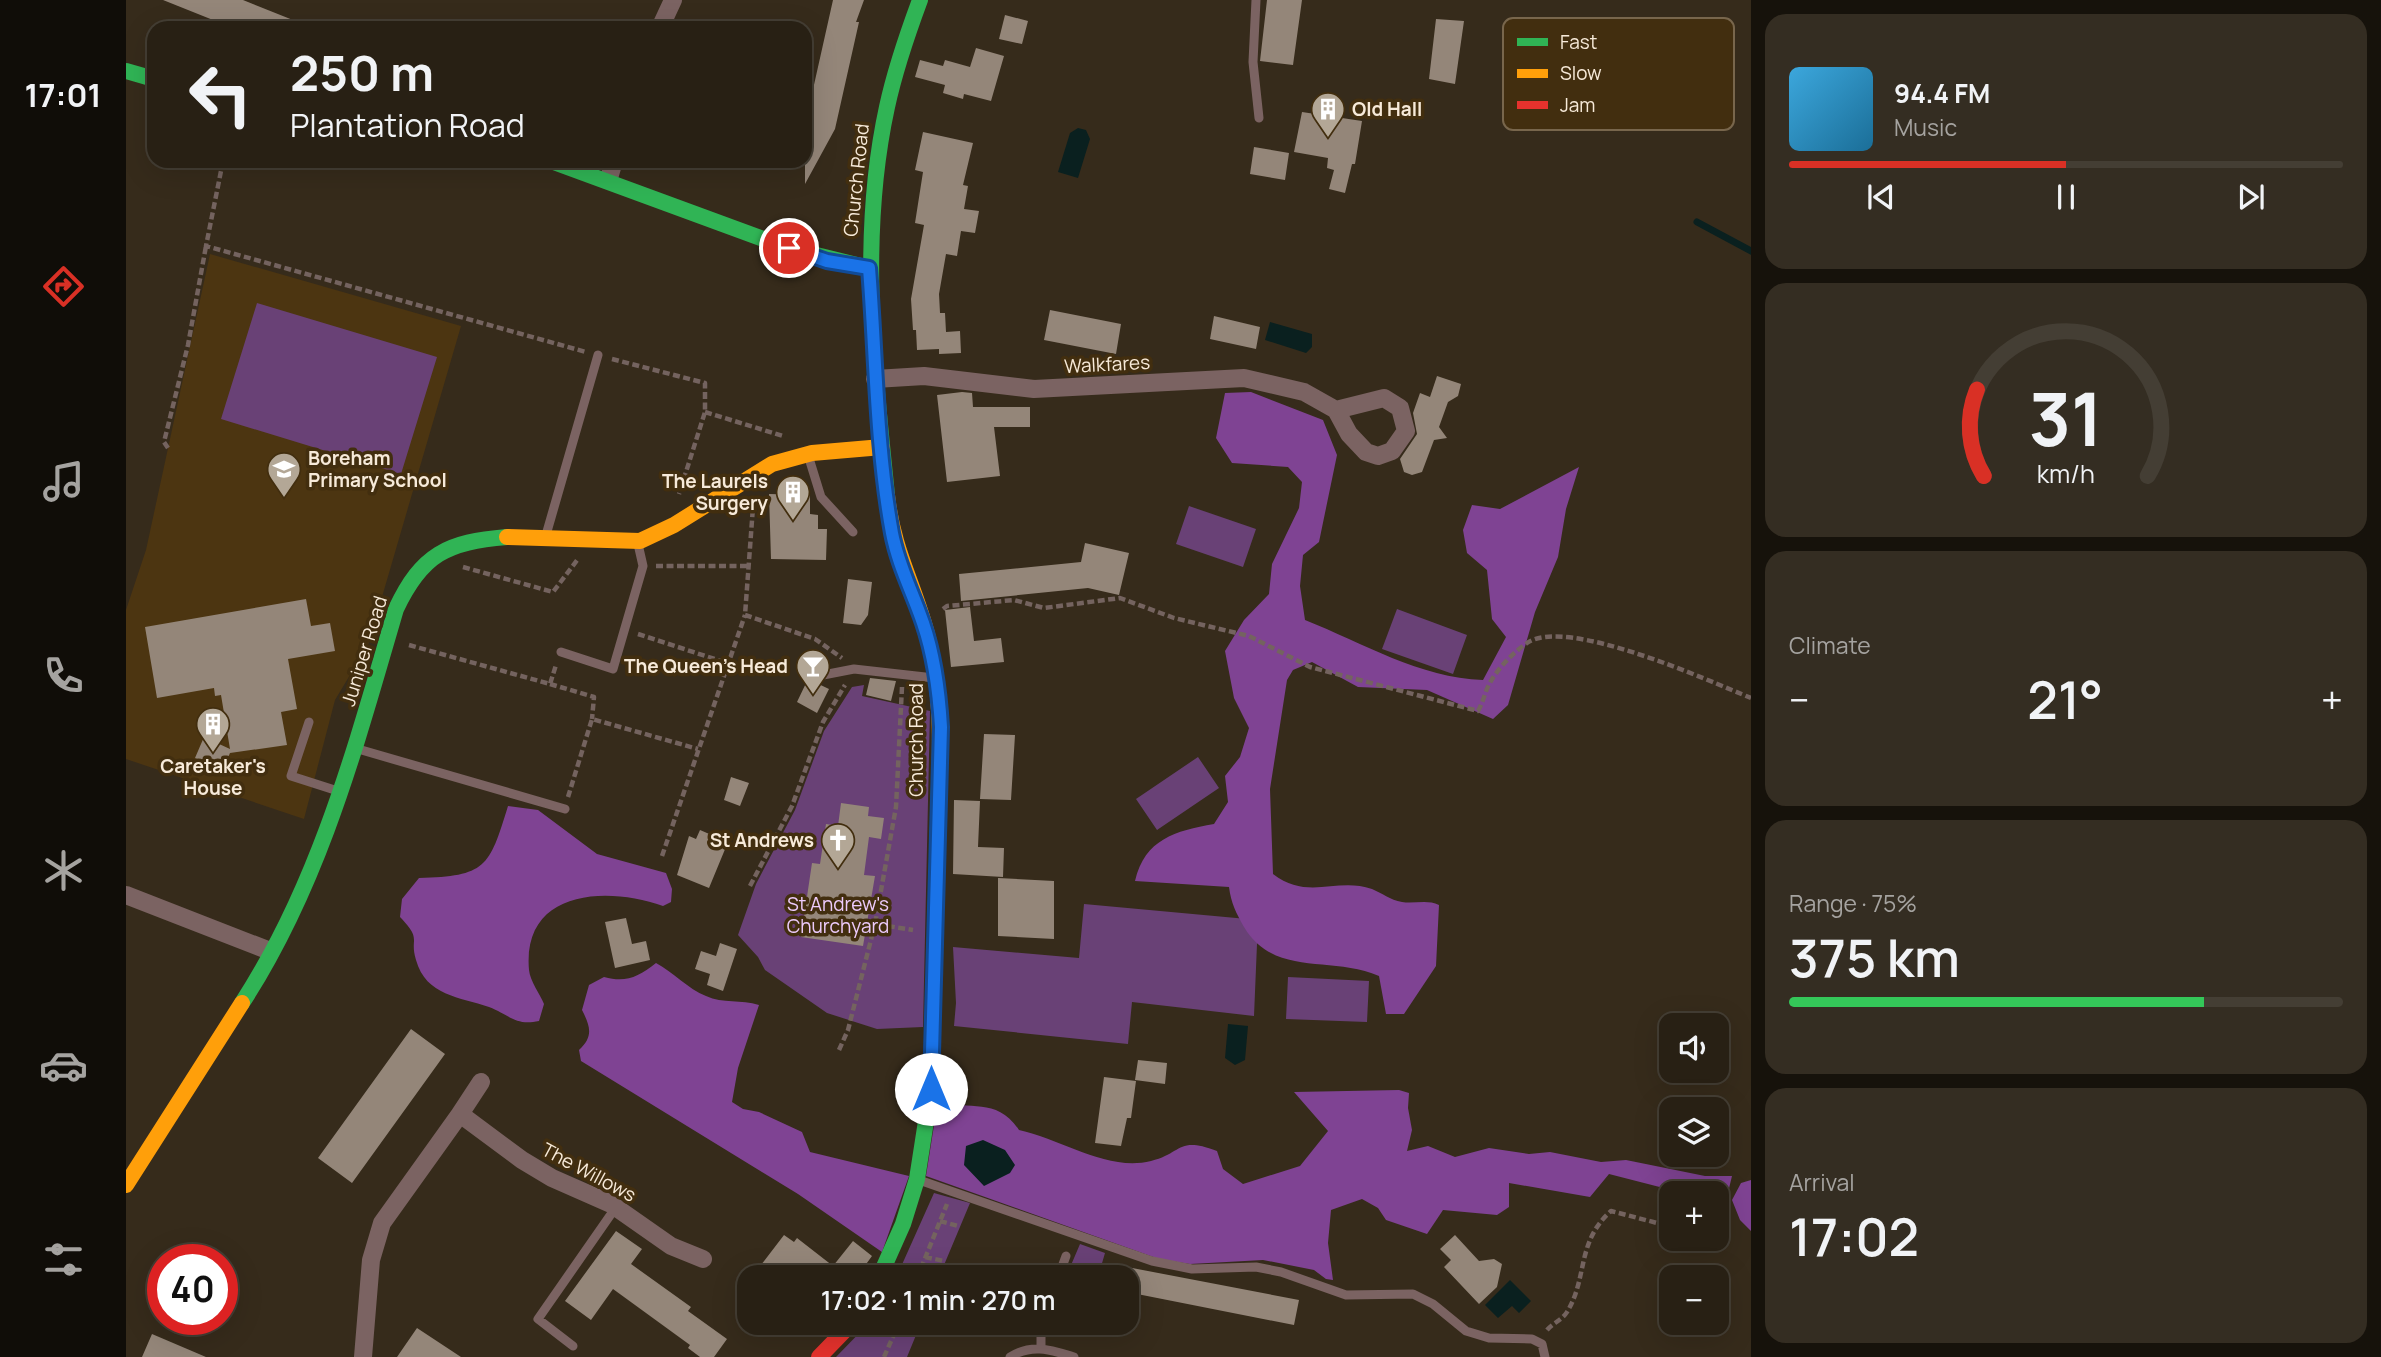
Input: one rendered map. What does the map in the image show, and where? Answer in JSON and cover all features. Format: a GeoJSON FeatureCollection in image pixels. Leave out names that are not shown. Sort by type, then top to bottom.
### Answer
{"type":"FeatureCollection","features":[{"type":"Feature","properties":{"kind":"street"},"geometry":{"type":"LineString","coordinates":[[663,21],[673,0]]}},
{"type":"Feature","properties":{"kind":"street","name":"Church Road"},"geometry":{"type":"LineString","coordinates":[[886,1265],[903,1224],[917,1179],[931,1089],[941,727],[938,678],[924,624],[902,572],[892,535],[875,379],[869,268],[873,186],[884,113],[892,73],[920,0]]}},
{"type":"Feature","properties":{"kind":"street"},"geometry":{"type":"LineString","coordinates":[[126,71],[147,77]]}},
{"type":"Feature","properties":{"kind":"street"},"geometry":{"type":"LineString","coordinates":[[612,169],[769,242],[827,261],[869,268]]}},
{"type":"Feature","properties":{"kind":"street","name":"Walkfares"},"geometry":{"type":"LineString","coordinates":[[875,379],[924,376],[1034,389],[1244,378],[1304,392],[1336,410]]}},
{"type":"Feature","properties":{"kind":"street","name":"Juniper Road"},"geometry":{"type":"LineString","coordinates":[[126,1185],[131,1164],[254,985],[316,862],[342,792],[407,585],[430,558],[451,545],[468,542],[546,536],[637,542],[668,528],[771,464],[808,453],[882,447]]}},
{"type":"Feature","properties":{"kind":"street"},"geometry":{"type":"LineString","coordinates":[[126,895],[270,951]]}},
{"type":"Feature","properties":{"kind":"street"},"geometry":{"type":"LineString","coordinates":[[363,1357],[371,1260],[382,1223],[481,1082]]}},
{"type":"Feature","properties":{"kind":"street","name":"The Willows"},"geometry":{"type":"LineString","coordinates":[[460,1114],[522,1160],[552,1178],[616,1207],[671,1246],[703,1259]]}},
{"type":"Feature","properties":{"kind":"street"},"geometry":{"type":"LineString","coordinates":[[819,1357],[840,1335]]}},
{"type":"Feature","properties":{"kind":"lane"},"geometry":{"type":"LineString","coordinates":[[1256,0],[1253,62],[1259,118]]}},
{"type":"Feature","properties":{"kind":"lane"},"geometry":{"type":"LineString","coordinates":[[546,536],[598,355]]}},
{"type":"Feature","properties":{"kind":"lane"},"geometry":{"type":"LineString","coordinates":[[808,453],[813,480],[821,497],[853,532]]}},
{"type":"Feature","properties":{"kind":"lane"},"geometry":{"type":"LineString","coordinates":[[561,652],[613,668],[643,566],[637,542]]}},
{"type":"Feature","properties":{"kind":"lane"},"geometry":{"type":"LineString","coordinates":[[817,676],[854,669],[938,678]]}},
{"type":"Feature","properties":{"kind":"lane"},"geometry":{"type":"LineString","coordinates":[[309,722],[291,776],[342,792]]}},
{"type":"Feature","properties":{"kind":"lane"},"geometry":{"type":"LineString","coordinates":[[356,748],[565,809]]}},
{"type":"Feature","properties":{"kind":"lane"},"geometry":{"type":"LineString","coordinates":[[917,1179],[1152,1261],[1192,1269],[1256,1267],[1281,1272],[1346,1295],[1413,1294],[1433,1304],[1466,1331],[1489,1338],[1537,1341],[1542,1344],[1545,1357]]}},
{"type":"Feature","properties":{"kind":"lane"},"geometry":{"type":"LineString","coordinates":[[573,1346],[538,1319],[616,1207]]}},
{"type":"Feature","properties":{"kind":"lane"},"geometry":{"type":"LineString","coordinates":[[1063,1265],[1066,1256]]}},
{"type":"Feature","properties":{"kind":"lane"},"geometry":{"type":"LineString","coordinates":[[1041,1335],[1041,1347]]}},
{"type":"Feature","properties":{"kind":"lane"},"geometry":{"type":"LineString","coordinates":[[1010,1357],[1020,1350],[1041,1347],[1074,1357]]}},
{"type":"Feature","properties":{"kind":"path"},"geometry":{"type":"LineString","coordinates":[[169,448],[164,442],[188,345],[222,168]]}},
{"type":"Feature","properties":{"kind":"path"},"geometry":{"type":"LineString","coordinates":[[206,246],[705,383],[705,412],[668,528]]}},
{"type":"Feature","properties":{"kind":"path"},"geometry":{"type":"LineString","coordinates":[[705,412],[796,439]]}},
{"type":"Feature","properties":{"kind":"path"},"geometry":{"type":"LineString","coordinates":[[662,856],[727,663],[746,615],[753,507],[744,479]]}},
{"type":"Feature","properties":{"kind":"path"},"geometry":{"type":"LineString","coordinates":[[430,558],[553,592],[594,539]]}},
{"type":"Feature","properties":{"kind":"path"},"geometry":{"type":"LineString","coordinates":[[643,566],[749,566]]}},
{"type":"Feature","properties":{"kind":"path"},"geometry":{"type":"LineString","coordinates":[[924,624],[947,606],[1014,600],[1044,608],[1120,598],[1174,618],[1250,636],[1310,667],[1478,711],[1489,683],[1510,658],[1530,641],[1551,637],[1599,644],[1650,657],[1751,698]]}},
{"type":"Feature","properties":{"kind":"path"},"geometry":{"type":"LineString","coordinates":[[746,615],[815,639],[834,650],[854,669],[823,722],[792,806],[750,886]]}},
{"type":"Feature","properties":{"kind":"path"},"geometry":{"type":"LineString","coordinates":[[625,629],[727,663]]}},
{"type":"Feature","properties":{"kind":"path"},"geometry":{"type":"LineString","coordinates":[[388,639],[594,698],[592,719],[565,809]]}},
{"type":"Feature","properties":{"kind":"path"},"geometry":{"type":"LineString","coordinates":[[550,684],[561,652]]}},
{"type":"Feature","properties":{"kind":"path"},"geometry":{"type":"LineString","coordinates":[[839,1050],[851,1020],[875,924],[897,807],[898,725],[903,675]]}},
{"type":"Feature","properties":{"kind":"path"},"geometry":{"type":"LineString","coordinates":[[592,719],[698,749]]}},
{"type":"Feature","properties":{"kind":"path"},"geometry":{"type":"LineString","coordinates":[[875,924],[934,933]]}},
{"type":"Feature","properties":{"kind":"path"},"geometry":{"type":"LineString","coordinates":[[922,1265],[952,1191]]}},
{"type":"Feature","properties":{"kind":"path"},"geometry":{"type":"LineString","coordinates":[[1537,1341],[1567,1313],[1591,1236],[1598,1223],[1611,1212],[1659,1224]]}},
{"type":"Feature","properties":{"kind":"path"},"geometry":{"type":"LineString","coordinates":[[940,1222],[958,1226]]}},
{"type":"Feature","properties":{"kind":"path"},"geometry":{"type":"LineString","coordinates":[[925,1257],[944,1261]]}},
{"type":"Feature","properties":{"kind":"path"},"geometry":{"type":"LineString","coordinates":[[884,1357],[894,1335]]}},
{"type":"Feature","properties":{"kind":"shaded area","name":"Boreham Primary School"},"geometry":{"type":"Polygon","coordinates":[[[210,254],[461,326],[368,645],[335,700],[304,819],[126,759],[126,610],[146,550],[210,254]]]}},
{"type":"Feature","properties":{"kind":"shaded area"},"geometry":{"type":"Polygon","coordinates":[[[1251,392],[1323,420],[1337,455],[1319,542],[1303,555],[1300,586],[1305,620],[1392,658],[1437,673],[1483,680],[1506,637],[1492,619],[1487,570],[1467,553],[1463,530],[1472,505],[1500,509],[1579,467],[1566,509],[1558,557],[1535,612],[1508,705],[1493,719],[1427,690],[1358,687],[1312,662],[1293,670],[1287,680],[1270,789],[1273,874],[1298,886],[1359,886],[1398,901],[1430,902],[1439,905],[1436,966],[1404,1014],[1386,1014],[1379,976],[1360,970],[1287,959],[1271,953],[1257,943],[1239,917],[1229,887],[1135,881],[1146,855],[1154,846],[1175,834],[1214,824],[1228,802],[1225,776],[1240,757],[1249,728],[1234,698],[1225,651],[1244,620],[1269,594],[1272,564],[1299,508],[1302,482],[1288,467],[1232,463],[1216,438],[1225,393],[1251,392]]]}},
{"type":"Feature","properties":{"kind":"shaded area"},"geometry":{"type":"Polygon","coordinates":[[[508,806],[538,810],[597,854],[666,873],[672,889],[671,902],[663,906],[617,896],[594,896],[572,900],[553,909],[539,923],[530,943],[529,970],[544,1004],[539,1021],[518,1021],[489,1007],[436,988],[421,972],[414,953],[413,935],[400,917],[402,899],[419,878],[458,875],[472,871],[489,856],[508,806]]]}},
{"type":"Feature","properties":{"kind":"shaded area"},"geometry":{"type":"Polygon","coordinates":[[[656,963],[706,996],[759,1005],[738,1068],[732,1102],[743,1109],[759,1112],[802,1132],[810,1152],[909,1176],[882,1252],[798,1194],[581,1061],[579,1050],[589,1035],[589,1026],[582,1010],[589,985],[604,977],[631,978],[656,963]]]}},
{"type":"Feature","properties":{"kind":"shaded area"},"geometry":{"type":"Polygon","coordinates":[[[1399,1090],[1409,1093],[1408,1108],[1412,1130],[1407,1151],[1428,1146],[1455,1157],[1489,1148],[1529,1154],[1550,1152],[1601,1162],[1626,1160],[1705,1176],[1732,1176],[1729,1188],[1729,1181],[1659,1181],[1659,1187],[1609,1174],[1590,1197],[1509,1183],[1509,1207],[1497,1215],[1443,1210],[1427,1234],[1386,1220],[1378,1208],[1362,1199],[1331,1210],[1328,1243],[1333,1280],[1326,1279],[1314,1270],[1263,1260],[1190,1264],[1159,1259],[926,1176],[938,1100],[992,1109],[1010,1119],[1019,1130],[1118,1162],[1151,1161],[1187,1145],[1204,1147],[1217,1151],[1223,1169],[1243,1184],[1300,1166],[1328,1131],[1294,1092],[1399,1090]]]}},
{"type":"Feature","properties":{"kind":"shaded area"},"geometry":{"type":"Polygon","coordinates":[[[1751,1180],[1751,1231],[1740,1220],[1732,1200],[1741,1183],[1751,1180]]]}},
{"type":"Feature","properties":{"kind":"green space"},"geometry":{"type":"Polygon","coordinates":[[[257,303],[437,357],[401,474],[221,419],[257,303]]]}},
{"type":"Feature","properties":{"kind":"green space"},"geometry":{"type":"Polygon","coordinates":[[[1189,506],[1256,529],[1243,567],[1176,544],[1189,506]]]}},
{"type":"Feature","properties":{"kind":"green space"},"geometry":{"type":"Polygon","coordinates":[[[1397,609],[1467,635],[1453,674],[1382,649],[1397,609]]]}},
{"type":"Feature","properties":{"kind":"green space","name":"St Andrew's Churchyard"},"geometry":{"type":"Polygon","coordinates":[[[864,685],[862,696],[930,711],[923,1027],[877,1029],[827,1013],[765,970],[758,957],[738,935],[756,884],[795,810],[824,731],[852,687],[864,685]]]}},
{"type":"Feature","properties":{"kind":"green space"},"geometry":{"type":"Polygon","coordinates":[[[1198,757],[1219,788],[1157,830],[1136,799],[1198,757]]]}},
{"type":"Feature","properties":{"kind":"green space"},"geometry":{"type":"Polygon","coordinates":[[[1084,904],[1258,920],[1254,1016],[1132,1002],[1128,1044],[954,1026],[956,1003],[953,947],[1079,958],[1084,904]]]}},
{"type":"Feature","properties":{"kind":"green space"},"geometry":{"type":"Polygon","coordinates":[[[1288,977],[1369,981],[1367,1022],[1286,1019],[1288,977]]]}},
{"type":"Feature","properties":{"kind":"green space"},"geometry":{"type":"Polygon","coordinates":[[[934,1193],[970,1203],[944,1265],[902,1265],[934,1193]]]}},
{"type":"Feature","properties":{"kind":"green space"},"geometry":{"type":"Polygon","coordinates":[[[1080,1244],[1105,1253],[1102,1265],[1071,1265],[1080,1244]]]}},
{"type":"Feature","properties":{"kind":"green space"},"geometry":{"type":"Polygon","coordinates":[[[857,1335],[916,1335],[907,1357],[836,1357],[857,1335]]]}},
{"type":"Feature","properties":{"kind":"water"},"geometry":{"type":"Polygon","coordinates":[[[1078,128],[1086,130],[1090,139],[1078,178],[1058,172],[1070,133],[1078,128]]]}},
{"type":"Feature","properties":{"kind":"water"},"geometry":{"type":"Polygon","coordinates":[[[1270,322],[1312,334],[1312,347],[1306,353],[1265,340],[1270,322]]]}},
{"type":"Feature","properties":{"kind":"water"},"geometry":{"type":"Polygon","coordinates":[[[1228,1024],[1248,1026],[1245,1060],[1235,1065],[1225,1058],[1228,1024]]]}},
{"type":"Feature","properties":{"kind":"water"},"geometry":{"type":"Polygon","coordinates":[[[983,1140],[1005,1150],[1015,1165],[1010,1173],[984,1186],[964,1165],[966,1146],[983,1140]]]}},
{"type":"Feature","properties":{"kind":"water"},"geometry":{"type":"Polygon","coordinates":[[[1510,1280],[1531,1301],[1519,1313],[1512,1306],[1498,1318],[1485,1305],[1510,1280]]]}},
{"type":"Feature","properties":{"kind":"building"},"geometry":{"type":"Polygon","coordinates":[[[163,0],[243,0],[296,21],[216,21],[163,0]]]}},
{"type":"Feature","properties":{"kind":"building"},"geometry":{"type":"Polygon","coordinates":[[[833,0],[864,0],[856,22],[859,22],[835,129],[805,184],[805,168],[812,168],[812,94],[833,0]]]}},
{"type":"Feature","properties":{"kind":"building"},"geometry":{"type":"Polygon","coordinates":[[[1267,0],[1302,0],[1293,65],[1260,61],[1267,0]]]}},
{"type":"Feature","properties":{"kind":"building"},"geometry":{"type":"Polygon","coordinates":[[[1005,15],[1028,21],[1022,44],[999,39],[1005,15]]]}},
{"type":"Feature","properties":{"kind":"building"},"geometry":{"type":"Polygon","coordinates":[[[1436,19],[1464,21],[1455,84],[1429,79],[1436,19]]]}},
{"type":"Feature","properties":{"kind":"building"},"geometry":{"type":"Polygon","coordinates":[[[976,48],[1004,56],[991,101],[964,94],[963,99],[943,93],[945,85],[915,77],[920,60],[943,66],[945,60],[970,67],[976,48]]]}},
{"type":"Feature","properties":{"kind":"building","name":"Old Hall"},"geometry":{"type":"Polygon","coordinates":[[[1302,112],[1362,121],[1355,164],[1352,164],[1345,193],[1329,189],[1334,170],[1327,168],[1328,158],[1294,152],[1302,112]]]}},
{"type":"Feature","properties":{"kind":"building"},"geometry":{"type":"Polygon","coordinates":[[[923,132],[973,143],[963,185],[968,186],[964,209],[979,211],[975,233],[961,231],[957,256],[946,254],[939,294],[940,313],[945,313],[946,332],[960,331],[961,353],[939,354],[939,349],[917,350],[916,330],[913,330],[911,299],[924,225],[915,223],[923,172],[915,170],[923,132]]]}},
{"type":"Feature","properties":{"kind":"building"},"geometry":{"type":"Polygon","coordinates":[[[1254,147],[1289,153],[1285,180],[1250,174],[1254,147]]]}},
{"type":"Feature","properties":{"kind":"building"},"geometry":{"type":"Polygon","coordinates":[[[1050,310],[1121,324],[1116,354],[1044,340],[1050,310]]]}},
{"type":"Feature","properties":{"kind":"building"},"geometry":{"type":"Polygon","coordinates":[[[1214,316],[1260,327],[1256,349],[1210,339],[1214,316]]]}},
{"type":"Feature","properties":{"kind":"building"},"geometry":{"type":"Polygon","coordinates":[[[1437,376],[1461,384],[1458,396],[1448,402],[1439,427],[1447,438],[1434,440],[1422,472],[1412,475],[1404,472],[1400,459],[1417,434],[1413,413],[1420,393],[1430,397],[1437,376]]]}},
{"type":"Feature","properties":{"kind":"building"},"geometry":{"type":"Polygon","coordinates":[[[972,393],[973,407],[1030,407],[1030,427],[994,427],[1000,476],[947,482],[937,395],[972,393]]]}},
{"type":"Feature","properties":{"kind":"building","name":"The Laurels Surgery"},"geometry":{"type":"Polygon","coordinates":[[[769,494],[810,495],[810,514],[818,515],[818,529],[827,529],[826,560],[771,559],[769,494]]]}},
{"type":"Feature","properties":{"kind":"building"},"geometry":{"type":"Polygon","coordinates":[[[1085,543],[1129,553],[1119,595],[1088,588],[961,601],[959,574],[1081,562],[1085,543]]]}},
{"type":"Feature","properties":{"kind":"building"},"geometry":{"type":"Polygon","coordinates":[[[848,579],[872,582],[868,615],[861,625],[843,623],[848,579]]]}},
{"type":"Feature","properties":{"kind":"building"},"geometry":{"type":"Polygon","coordinates":[[[306,599],[311,626],[330,623],[335,651],[288,659],[297,709],[281,712],[287,745],[230,753],[222,771],[195,758],[204,737],[230,749],[221,695],[215,696],[214,688],[157,698],[145,627],[306,599]]]}},
{"type":"Feature","properties":{"kind":"building"},"geometry":{"type":"Polygon","coordinates":[[[970,607],[974,641],[1001,638],[1004,662],[951,667],[945,610],[970,607]]]}},
{"type":"Feature","properties":{"kind":"building"},"geometry":{"type":"Polygon","coordinates":[[[870,678],[896,681],[891,701],[866,695],[870,678]]]}},
{"type":"Feature","properties":{"kind":"building"},"geometry":{"type":"Polygon","coordinates":[[[808,679],[829,689],[817,713],[797,702],[808,679]]]}},
{"type":"Feature","properties":{"kind":"building"},"geometry":{"type":"Polygon","coordinates":[[[984,734],[1015,735],[1011,800],[980,799],[984,734]]]}},
{"type":"Feature","properties":{"kind":"building"},"geometry":{"type":"Polygon","coordinates":[[[731,777],[749,783],[740,806],[724,800],[731,777]]]}},
{"type":"Feature","properties":{"kind":"building"},"geometry":{"type":"Polygon","coordinates":[[[954,800],[980,801],[978,847],[1004,848],[1003,877],[953,874],[954,800]]]}},
{"type":"Feature","properties":{"kind":"building","name":"St Andrews"},"geometry":{"type":"Polygon","coordinates":[[[841,803],[869,807],[868,816],[884,818],[881,839],[869,837],[864,875],[875,876],[863,946],[801,937],[812,863],[820,864],[826,824],[838,826],[841,803]]]}},
{"type":"Feature","properties":{"kind":"building"},"geometry":{"type":"Polygon","coordinates":[[[700,830],[728,842],[709,888],[677,875],[689,836],[696,839],[700,830]]]}},
{"type":"Feature","properties":{"kind":"building"},"geometry":{"type":"Polygon","coordinates":[[[998,878],[1054,881],[1054,939],[998,936],[998,878]]]}},
{"type":"Feature","properties":{"kind":"building"},"geometry":{"type":"Polygon","coordinates":[[[626,918],[632,944],[646,941],[650,960],[615,968],[605,922],[626,918]]]}},
{"type":"Feature","properties":{"kind":"building"},"geometry":{"type":"Polygon","coordinates":[[[720,943],[737,949],[723,991],[707,985],[710,974],[695,969],[701,951],[716,956],[720,943]]]}},
{"type":"Feature","properties":{"kind":"building"},"geometry":{"type":"Polygon","coordinates":[[[411,1029],[445,1054],[352,1183],[318,1158],[411,1029]]]}},
{"type":"Feature","properties":{"kind":"building"},"geometry":{"type":"Polygon","coordinates":[[[1138,1060],[1167,1063],[1165,1084],[1135,1080],[1138,1060]]]}},
{"type":"Feature","properties":{"kind":"building"},"geometry":{"type":"Polygon","coordinates":[[[1104,1077],[1136,1081],[1131,1118],[1127,1118],[1121,1146],[1095,1143],[1104,1077]]]}},
{"type":"Feature","properties":{"kind":"building"},"geometry":{"type":"Polygon","coordinates":[[[616,1231],[642,1249],[631,1264],[691,1307],[688,1311],[727,1339],[714,1357],[700,1357],[688,1348],[690,1345],[613,1289],[591,1320],[565,1301],[616,1231]]]}},
{"type":"Feature","properties":{"kind":"building"},"geometry":{"type":"Polygon","coordinates":[[[784,1235],[794,1242],[797,1238],[832,1265],[761,1265],[784,1235]]]}},
{"type":"Feature","properties":{"kind":"building"},"geometry":{"type":"Polygon","coordinates":[[[1455,1235],[1479,1261],[1494,1259],[1502,1264],[1497,1287],[1479,1304],[1444,1267],[1451,1260],[1440,1249],[1455,1235]]]}},
{"type":"Feature","properties":{"kind":"building"},"geometry":{"type":"Polygon","coordinates":[[[853,1241],[872,1256],[865,1265],[834,1265],[853,1241]]]}},
{"type":"Feature","properties":{"kind":"building"},"geometry":{"type":"Polygon","coordinates":[[[1139,1269],[1299,1300],[1294,1325],[1139,1294],[1139,1269]]]}},
{"type":"Feature","properties":{"kind":"building"},"geometry":{"type":"Polygon","coordinates":[[[417,1328],[461,1357],[397,1357],[417,1328]]]}},
{"type":"Feature","properties":{"kind":"building"},"geometry":{"type":"Polygon","coordinates":[[[152,1335],[154,1335],[206,1357],[142,1357],[152,1335]]]}},
{"type":"Feature","properties":{"kind":"waterway"},"geometry":{"type":"LineString","coordinates":[[1697,222],[1751,251]]}},
{"type":"Feature","properties":{"kind":"traffic: fast"},"geometry":{"type":"LineString","coordinates":[[887,495],[874,349],[871,252],[873,203],[887,107],[920,0]]}},
{"type":"Feature","properties":{"kind":"traffic: fast"},"geometry":{"type":"LineString","coordinates":[[126,71],[147,77]]}},
{"type":"Feature","properties":{"kind":"traffic: fast"},"geometry":{"type":"LineString","coordinates":[[570,168],[788,248],[869,268]]}},
{"type":"Feature","properties":{"kind":"traffic: fast"},"geometry":{"type":"LineString","coordinates":[[242,1003],[293,910],[314,861],[350,762],[396,609],[406,590],[427,563],[452,547],[507,537]]}},
{"type":"Feature","properties":{"kind":"traffic: fast"},"geometry":{"type":"LineString","coordinates":[[885,1265],[903,1224],[917,1179],[931,1089],[939,786]]}},
{"type":"Feature","properties":{"kind":"traffic: slow"},"geometry":{"type":"LineString","coordinates":[[507,537],[640,541],[674,525],[772,464],[812,453],[882,447]]}},
{"type":"Feature","properties":{"kind":"traffic: slow"},"geometry":{"type":"LineString","coordinates":[[887,495],[894,534],[923,619],[932,656],[939,712],[939,786]]}},
{"type":"Feature","properties":{"kind":"traffic: slow"},"geometry":{"type":"LineString","coordinates":[[126,1185],[242,1003]]}},
{"type":"Feature","properties":{"kind":"traffic: jam"},"geometry":{"type":"LineString","coordinates":[[819,1357],[840,1335]]}},
{"type":"Feature","properties":{"kind":"place","name":"Old Hall"},"geometry":{"type":"Point","coordinates":[1328,139]}},
{"type":"Feature","properties":{"kind":"place","name":"Boreham Primary School"},"geometry":{"type":"Point","coordinates":[284,499]}},
{"type":"Feature","properties":{"kind":"place","name":"The Laurels Surgery"},"geometry":{"type":"Point","coordinates":[793,522]}},
{"type":"Feature","properties":{"kind":"place","name":"The Queen's Head"},"geometry":{"type":"Point","coordinates":[813,696]}},
{"type":"Feature","properties":{"kind":"place","name":"Caretaker's House"},"geometry":{"type":"Point","coordinates":[213,754]}},
{"type":"Feature","properties":{"kind":"place","name":"St Andrews"},"geometry":{"type":"Point","coordinates":[838,870]}},
{"type":"Feature","properties":{"kind":"route"},"geometry":{"type":"LineString","coordinates":[[789,248],[827,261],[869,268],[877,406],[892,535],[902,572],[924,624],[938,678],[941,727],[931,1089]]}}]}
